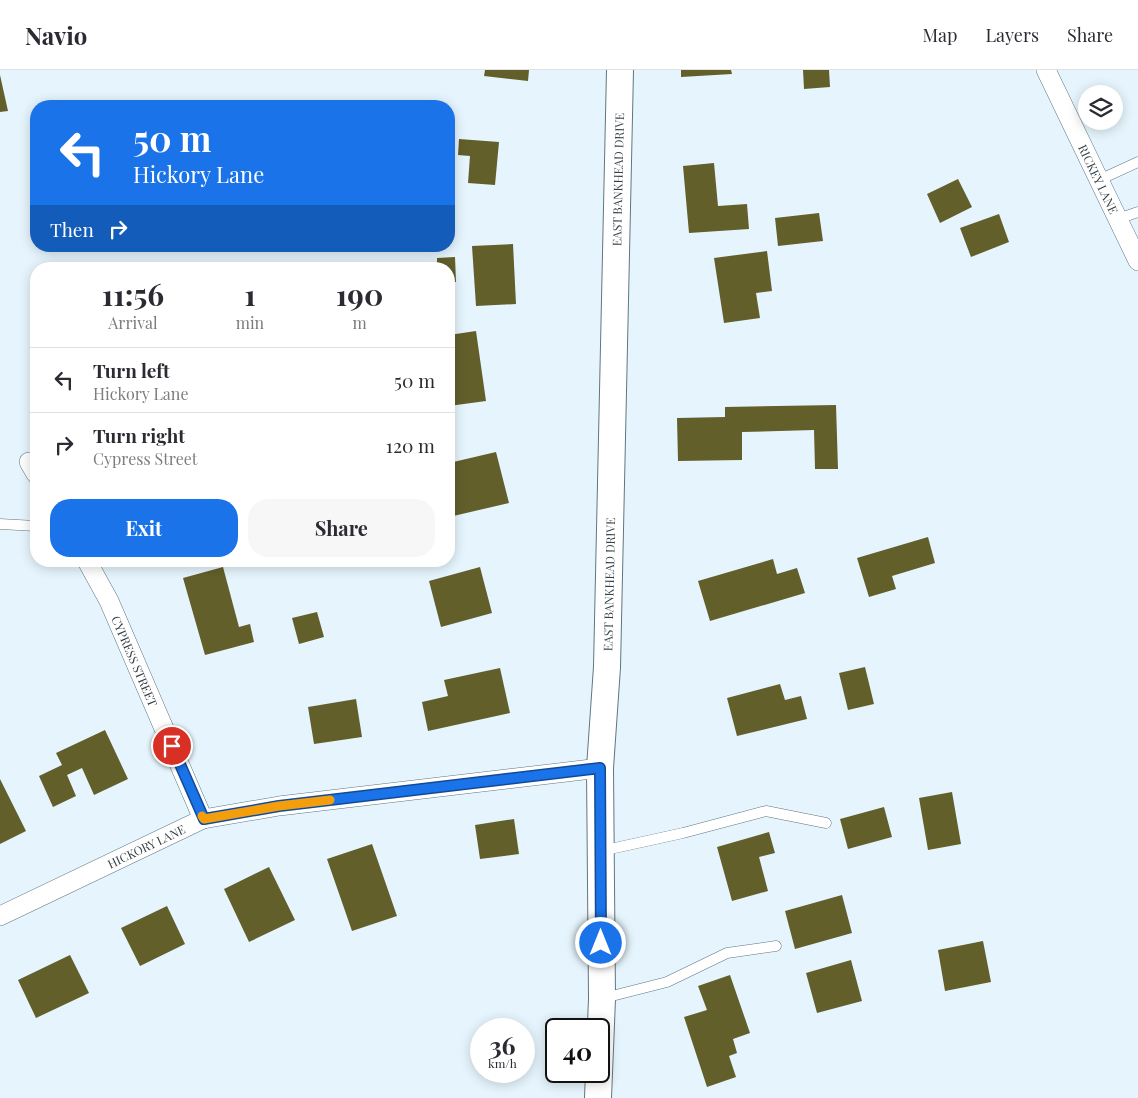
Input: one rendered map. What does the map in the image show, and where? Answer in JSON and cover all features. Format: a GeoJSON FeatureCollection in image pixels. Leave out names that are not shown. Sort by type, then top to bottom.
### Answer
{"type":"FeatureCollection","features":[{"type":"Feature","properties":{"kind":"street","name":"EAST BANKHEAD DRIVE"},"geometry":{"type":"LineString","coordinates":[[598,1098],[602,998],[600,768],[607,667],[620,70]]}},
{"type":"Feature","properties":{"kind":"street","name":"RICKEY LANE"},"geometry":{"type":"LineString","coordinates":[[1046,70],[1138,261]]}},
{"type":"Feature","properties":{"kind":"street","name":"CYPRESS STREET"},"geometry":{"type":"LineString","coordinates":[[90,567],[110,601],[204,819]]}},
{"type":"Feature","properties":{"kind":"street","name":"HICKORY LANE"},"geometry":{"type":"LineString","coordinates":[[0,916],[204,819],[279,806],[600,768]]}},
{"type":"Feature","properties":{"kind":"lane"},"geometry":{"type":"LineString","coordinates":[[1099,180],[1138,162]]}},
{"type":"Feature","properties":{"kind":"lane"},"geometry":{"type":"LineString","coordinates":[[1118,219],[1138,212]]}},
{"type":"Feature","properties":{"kind":"lane"},"geometry":{"type":"LineString","coordinates":[[0,524],[30,526]]}},
{"type":"Feature","properties":{"kind":"lane"},"geometry":{"type":"LineString","coordinates":[[601,851],[683,833],[766,811],[826,823]]}},
{"type":"Feature","properties":{"kind":"lane"},"geometry":{"type":"LineString","coordinates":[[602,998],[667,982],[727,953],[776,946]]}},
{"type":"Feature","properties":{"kind":"building"},"geometry":{"type":"Polygon","coordinates":[[[485,70],[529,70],[528,81],[484,76],[485,70]]]}},
{"type":"Feature","properties":{"kind":"building"},"geometry":{"type":"Polygon","coordinates":[[[681,70],[731,70],[732,74],[681,77],[681,70]]]}},
{"type":"Feature","properties":{"kind":"building"},"geometry":{"type":"Polygon","coordinates":[[[803,70],[829,70],[830,87],[804,89],[803,70]]]}},
{"type":"Feature","properties":{"kind":"building"},"geometry":{"type":"Polygon","coordinates":[[[0,75],[8,111],[0,112],[0,75]]]}},
{"type":"Feature","properties":{"kind":"building"},"geometry":{"type":"Polygon","coordinates":[[[459,139],[499,142],[495,185],[468,183],[470,156],[458,155],[459,139]]]}},
{"type":"Feature","properties":{"kind":"building"},"geometry":{"type":"Polygon","coordinates":[[[714,163],[718,206],[747,204],[749,229],[689,233],[683,166],[714,163]]]}},
{"type":"Feature","properties":{"kind":"building"},"geometry":{"type":"Polygon","coordinates":[[[958,179],[972,207],[940,223],[927,194],[958,179]]]}},
{"type":"Feature","properties":{"kind":"building"},"geometry":{"type":"Polygon","coordinates":[[[819,213],[823,241],[778,246],[775,218],[819,213]]]}},
{"type":"Feature","properties":{"kind":"building"},"geometry":{"type":"Polygon","coordinates":[[[999,214],[1009,242],[971,257],[960,228],[999,214]]]}},
{"type":"Feature","properties":{"kind":"building"},"geometry":{"type":"Polygon","coordinates":[[[513,244],[516,304],[476,306],[472,246],[513,244]]]}},
{"type":"Feature","properties":{"kind":"building"},"geometry":{"type":"Polygon","coordinates":[[[767,251],[772,291],[756,293],[760,318],[724,323],[714,258],[767,251]]]}},
{"type":"Feature","properties":{"kind":"building"},"geometry":{"type":"Polygon","coordinates":[[[455,257],[456,282],[455,262],[437,262],[437,258],[455,257]]]}},
{"type":"Feature","properties":{"kind":"building"},"geometry":{"type":"Polygon","coordinates":[[[476,331],[486,401],[455,405],[455,334],[476,331]]]}},
{"type":"Feature","properties":{"kind":"building"},"geometry":{"type":"Polygon","coordinates":[[[836,405],[838,469],[815,469],[814,430],[742,432],[742,460],[678,461],[677,418],[725,417],[725,407],[836,405]]]}},
{"type":"Feature","properties":{"kind":"building"},"geometry":{"type":"Polygon","coordinates":[[[496,452],[509,503],[455,516],[455,462],[496,452]]]}},
{"type":"Feature","properties":{"kind":"building"},"geometry":{"type":"Polygon","coordinates":[[[928,537],[935,563],[892,576],[896,589],[869,597],[857,558],[928,537]]]}},
{"type":"Feature","properties":{"kind":"building"},"geometry":{"type":"Polygon","coordinates":[[[773,559],[777,574],[797,568],[805,593],[710,621],[698,581],[773,559]]]}},
{"type":"Feature","properties":{"kind":"building"},"geometry":{"type":"Polygon","coordinates":[[[223,567],[239,627],[250,624],[254,642],[205,655],[183,578],[223,567]]]}},
{"type":"Feature","properties":{"kind":"building"},"geometry":{"type":"Polygon","coordinates":[[[480,567],[492,613],[441,627],[429,581],[480,567]]]}},
{"type":"Feature","properties":{"kind":"building"},"geometry":{"type":"Polygon","coordinates":[[[317,612],[324,637],[299,644],[292,618],[317,612]]]}},
{"type":"Feature","properties":{"kind":"building"},"geometry":{"type":"Polygon","coordinates":[[[865,667],[874,704],[848,710],[839,673],[865,667]]]}},
{"type":"Feature","properties":{"kind":"building"},"geometry":{"type":"Polygon","coordinates":[[[500,668],[510,713],[428,731],[422,702],[448,696],[444,680],[500,668]]]}},
{"type":"Feature","properties":{"kind":"building"},"geometry":{"type":"Polygon","coordinates":[[[780,684],[785,700],[801,696],[807,719],[737,736],[727,698],[780,684]]]}},
{"type":"Feature","properties":{"kind":"building"},"geometry":{"type":"Polygon","coordinates":[[[356,699],[362,737],[314,744],[308,707],[356,699]]]}},
{"type":"Feature","properties":{"kind":"building"},"geometry":{"type":"Polygon","coordinates":[[[105,730],[128,779],[94,795],[82,768],[67,775],[76,796],[53,807],[39,776],[62,765],[56,753],[105,730]]]}},
{"type":"Feature","properties":{"kind":"building"},"geometry":{"type":"Polygon","coordinates":[[[0,779],[26,831],[0,844],[0,779]]]}},
{"type":"Feature","properties":{"kind":"building"},"geometry":{"type":"Polygon","coordinates":[[[952,792],[961,844],[928,850],[919,798],[952,792]]]}},
{"type":"Feature","properties":{"kind":"building"},"geometry":{"type":"Polygon","coordinates":[[[884,807],[892,837],[848,849],[840,819],[884,807]]]}},
{"type":"Feature","properties":{"kind":"building"},"geometry":{"type":"Polygon","coordinates":[[[514,819],[519,854],[480,859],[475,825],[514,819]]]}},
{"type":"Feature","properties":{"kind":"building"},"geometry":{"type":"Polygon","coordinates":[[[769,832],[775,853],[759,857],[768,891],[732,901],[717,847],[769,832]]]}},
{"type":"Feature","properties":{"kind":"building"},"geometry":{"type":"Polygon","coordinates":[[[372,844],[397,916],[352,931],[327,859],[372,844]]]}},
{"type":"Feature","properties":{"kind":"building"},"geometry":{"type":"Polygon","coordinates":[[[269,867],[295,920],[249,942],[224,889],[269,867]]]}},
{"type":"Feature","properties":{"kind":"building"},"geometry":{"type":"Polygon","coordinates":[[[842,895],[852,933],[795,949],[785,911],[842,895]]]}},
{"type":"Feature","properties":{"kind":"building"},"geometry":{"type":"Polygon","coordinates":[[[167,906],[185,944],[140,966],[121,928],[167,906]]]}},
{"type":"Feature","properties":{"kind":"building"},"geometry":{"type":"Polygon","coordinates":[[[983,941],[991,982],[945,991],[938,950],[983,941]]]}},
{"type":"Feature","properties":{"kind":"building"},"geometry":{"type":"Polygon","coordinates":[[[70,955],[89,993],[36,1018],[18,980],[70,955]]]}},
{"type":"Feature","properties":{"kind":"building"},"geometry":{"type":"Polygon","coordinates":[[[851,960],[862,1001],[817,1013],[806,973],[851,960]]]}},
{"type":"Feature","properties":{"kind":"building"},"geometry":{"type":"Polygon","coordinates":[[[730,975],[750,1033],[733,1039],[737,1053],[729,1056],[736,1077],[707,1087],[684,1017],[707,1010],[698,986],[730,975]]]}},
{"type":"Feature","properties":{"kind":"slow traffic"},"geometry":{"type":"LineString","coordinates":[[202,816],[204,819],[279,806],[330,800]]}},
{"type":"Feature","properties":{"kind":"route"},"geometry":{"type":"LineString","coordinates":[[172,746],[204,819],[279,806],[600,768],[601,943]]}}]}
